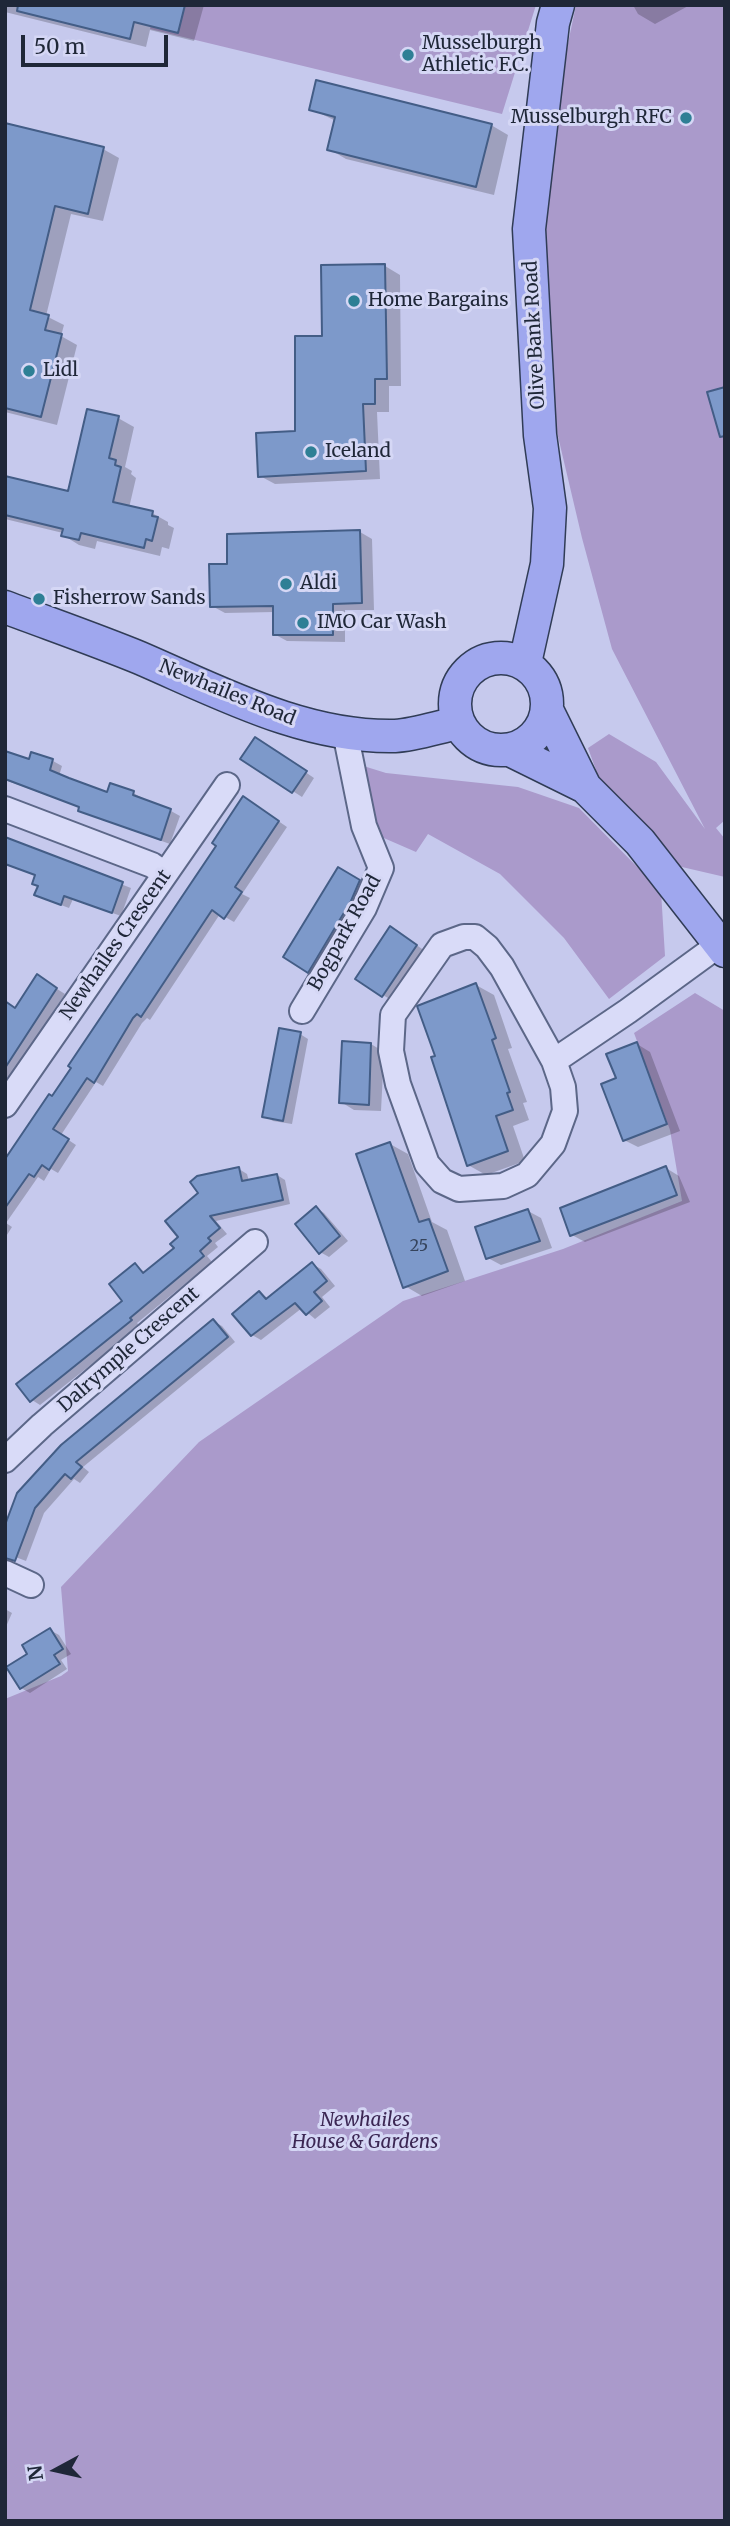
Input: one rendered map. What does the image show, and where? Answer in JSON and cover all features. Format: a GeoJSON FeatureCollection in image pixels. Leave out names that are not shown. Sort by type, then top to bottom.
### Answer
{"type":"FeatureCollection","features":[{"type":"Feature","properties":{"kind":"main road","name":"Olive Bank Road"},"geometry":{"type":"LineString","coordinates":[[525,663],[547,564],[550,508],[540,435],[529,229],[553,23],[558,5]]}},
{"type":"Feature","properties":{"kind":"main road","name":"Newhailes Road"},"geometry":{"type":"LineString","coordinates":[[5,607],[128,653],[269,713],[310,725],[345,732],[396,736],[458,723]]}},
{"type":"Feature","properties":{"kind":"main road"},"geometry":{"type":"LineString","coordinates":[[495,657],[525,663],[535,672],[547,696],[543,724],[535,736],[510,750],[495,750],[479,745],[467,736],[458,723],[454,710],[458,684],[467,671],[480,662],[495,657]]}},
{"type":"Feature","properties":{"kind":"main road"},"geometry":{"type":"LineString","coordinates":[[547,710],[586,787],[640,842],[722,947]]}},
{"type":"Feature","properties":{"kind":"main road"},"geometry":{"type":"LineString","coordinates":[[510,750],[586,787]]}},
{"type":"Feature","properties":{"kind":"street","name":"Bogpark Road"},"geometry":{"type":"LineString","coordinates":[[302,1012],[364,908],[381,868],[364,826],[345,732]]}},
{"type":"Feature","properties":{"kind":"street","name":"Newhailes Crescent"},"geometry":{"type":"LineString","coordinates":[[5,1104],[227,785]]}},
{"type":"Feature","properties":{"kind":"street"},"geometry":{"type":"LineString","coordinates":[[5,809],[152,865],[165,874]]}},
{"type":"Feature","properties":{"kind":"street"},"geometry":{"type":"LineString","coordinates":[[464,937],[475,937],[487,947],[502,967],[554,1061],[563,1087],[565,1111],[553,1144],[527,1175],[503,1186],[459,1189],[442,1181],[427,1164],[398,1084],[391,1051],[393,1015],[442,945],[464,937]]}},
{"type":"Feature","properties":{"kind":"street"},"geometry":{"type":"LineString","coordinates":[[554,1061],[722,947]]}},
{"type":"Feature","properties":{"kind":"street","name":"Dalrymple Crescent"},"geometry":{"type":"LineString","coordinates":[[5,1460],[52,1416],[255,1242]]}},
{"type":"Feature","properties":{"kind":"street"},"geometry":{"type":"LineString","coordinates":[[5,1573],[31,1585]]}},
{"type":"Feature","properties":{"kind":"green space"},"geometry":{"type":"Polygon","coordinates":[[[156,5],[536,5],[502,114],[150,29],[156,5]]]}},
{"type":"Feature","properties":{"kind":"green space"},"geometry":{"type":"Polygon","coordinates":[[[576,5],[725,5],[725,820],[716,828],[725,839],[725,877],[669,864],[601,784],[588,748],[609,734],[656,762],[705,829],[612,649],[552,411],[539,282],[546,149],[576,5]]]}},
{"type":"Feature","properties":{"kind":"green space"},"geometry":{"type":"Polygon","coordinates":[[[357,764],[386,773],[518,787],[579,808],[661,891],[665,956],[609,999],[564,938],[500,874],[428,834],[416,852],[370,832],[357,764]]]}},
{"type":"Feature","properties":{"kind":"green space","name":"Newhailes House & Gardens"},"geometry":{"type":"Polygon","coordinates":[[[695,993],[725,1011],[725,2521],[5,2521],[5,1699],[68,1671],[61,1587],[199,1442],[403,1301],[563,1249],[682,1201],[670,1130],[634,1033],[695,993]]]}},
{"type":"Feature","properties":{"kind":"building"},"geometry":{"type":"Polygon","coordinates":[[[18,5],[185,5],[178,33],[134,22],[130,39],[17,11],[18,5]]]}},
{"type":"Feature","properties":{"kind":"building"},"geometry":{"type":"Polygon","coordinates":[[[316,80],[492,124],[476,187],[327,150],[335,117],[309,110],[316,80]]]}},
{"type":"Feature","properties":{"kind":"building"},"geometry":{"type":"Polygon","coordinates":[[[5,123],[104,147],[88,214],[55,206],[30,310],[49,315],[45,330],[62,334],[41,417],[5,408],[5,123]]]}},
{"type":"Feature","properties":{"kind":"building","name":"Home Bargains"},"geometry":{"type":"Polygon","coordinates":[[[385,264],[387,379],[375,379],[375,404],[363,404],[366,471],[258,477],[256,433],[295,431],[295,336],[322,336],[321,265],[385,264]]]}},
{"type":"Feature","properties":{"kind":"building"},"geometry":{"type":"Polygon","coordinates":[[[725,387],[725,436],[720,437],[707,392],[725,387]]]}},
{"type":"Feature","properties":{"kind":"building"},"geometry":{"type":"Polygon","coordinates":[[[87,409],[119,416],[109,458],[116,460],[115,465],[121,467],[113,502],[153,511],[152,516],[158,517],[152,541],[146,539],[144,548],[81,533],[79,540],[61,536],[63,529],[5,515],[5,476],[68,491],[87,409]]]}},
{"type":"Feature","properties":{"kind":"building","name":"Aldi"},"geometry":{"type":"Polygon","coordinates":[[[360,530],[362,603],[333,604],[333,635],[273,635],[273,606],[210,607],[209,564],[227,564],[227,534],[360,530]]]}},
{"type":"Feature","properties":{"kind":"building"},"geometry":{"type":"Polygon","coordinates":[[[255,737],[307,771],[292,793],[240,759],[255,737]]]}},
{"type":"Feature","properties":{"kind":"building"},"geometry":{"type":"Polygon","coordinates":[[[5,751],[29,759],[31,752],[53,759],[50,770],[107,792],[110,783],[171,809],[161,840],[78,811],[79,807],[5,779],[5,751]]]}},
{"type":"Feature","properties":{"kind":"building"},"geometry":{"type":"Polygon","coordinates":[[[243,796],[279,821],[235,887],[242,892],[224,919],[212,910],[141,1017],[137,1014],[133,1018],[94,1083],[87,1078],[53,1129],[69,1139],[49,1170],[42,1165],[34,1177],[29,1174],[5,1208],[5,1159],[49,1094],[52,1096],[71,1068],[68,1066],[216,846],[212,843],[243,796]]]}},
{"type":"Feature","properties":{"kind":"building"},"geometry":{"type":"Polygon","coordinates":[[[5,837],[123,882],[112,913],[64,896],[61,905],[34,895],[38,886],[32,884],[35,875],[5,864],[5,837]]]}},
{"type":"Feature","properties":{"kind":"building"},"geometry":{"type":"Polygon","coordinates":[[[338,867],[360,880],[351,901],[308,973],[283,957],[338,867]]]}},
{"type":"Feature","properties":{"kind":"building"},"geometry":{"type":"Polygon","coordinates":[[[390,926],[417,945],[382,997],[355,979],[390,926]]]}},
{"type":"Feature","properties":{"kind":"building"},"geometry":{"type":"Polygon","coordinates":[[[37,974],[57,988],[5,1068],[5,1001],[15,1008],[37,974]]]}},
{"type":"Feature","properties":{"kind":"building"},"geometry":{"type":"Polygon","coordinates":[[[476,983],[496,1038],[492,1040],[510,1092],[507,1093],[513,1110],[496,1116],[508,1151],[467,1166],[431,1057],[435,1056],[417,1006],[476,983]]]}},
{"type":"Feature","properties":{"kind":"building"},"geometry":{"type":"Polygon","coordinates":[[[279,1028],[301,1032],[283,1121],[262,1117],[279,1028]]]}},
{"type":"Feature","properties":{"kind":"building"},"geometry":{"type":"Polygon","coordinates":[[[342,1041],[371,1043],[369,1105],[339,1103],[342,1041]]]}},
{"type":"Feature","properties":{"kind":"building"},"geometry":{"type":"Polygon","coordinates":[[[637,1042],[667,1124],[623,1141],[601,1084],[616,1078],[606,1054],[637,1042]]]}},
{"type":"Feature","properties":{"kind":"building"},"geometry":{"type":"Polygon","coordinates":[[[390,1142],[419,1222],[429,1219],[448,1271],[403,1288],[356,1154],[390,1142]]]}},
{"type":"Feature","properties":{"kind":"building"},"geometry":{"type":"Polygon","coordinates":[[[666,1166],[677,1195],[570,1236],[560,1208],[666,1166]]]}},
{"type":"Feature","properties":{"kind":"building"},"geometry":{"type":"Polygon","coordinates":[[[239,1167],[242,1181],[277,1174],[283,1200],[210,1216],[220,1228],[208,1238],[211,1241],[200,1251],[204,1256],[130,1318],[132,1320],[30,1402],[16,1384],[122,1301],[109,1284],[135,1263],[143,1273],[174,1248],[170,1244],[178,1237],[165,1221],[198,1193],[190,1182],[197,1176],[239,1167]]]}},
{"type":"Feature","properties":{"kind":"building"},"geometry":{"type":"Polygon","coordinates":[[[316,1206],[340,1236],[319,1254],[295,1224],[316,1206]]]}},
{"type":"Feature","properties":{"kind":"building"},"geometry":{"type":"Polygon","coordinates":[[[528,1209],[540,1241],[486,1259],[475,1227],[528,1209]]]}},
{"type":"Feature","properties":{"kind":"building"},"geometry":{"type":"Polygon","coordinates":[[[312,1262],[327,1281],[314,1292],[322,1301],[306,1315],[295,1303],[251,1336],[232,1314],[259,1291],[266,1299],[312,1262]]]}},
{"type":"Feature","properties":{"kind":"building"},"geometry":{"type":"Polygon","coordinates":[[[213,1319],[228,1337],[76,1462],[82,1467],[71,1479],[65,1474],[35,1508],[15,1561],[5,1558],[5,1525],[17,1493],[61,1445],[213,1319]]]}},
{"type":"Feature","properties":{"kind":"building"},"geometry":{"type":"Polygon","coordinates":[[[50,1628],[63,1649],[54,1655],[60,1664],[20,1689],[6,1667],[27,1654],[22,1645],[50,1628]]]}},
{"type":"Feature","properties":{"kind":"place","name":"Musselburgh Athletic F.C."},"geometry":{"type":"Point","coordinates":[408,55]}},
{"type":"Feature","properties":{"kind":"place","name":"Musselburgh RFC"},"geometry":{"type":"Point","coordinates":[686,118]}},
{"type":"Feature","properties":{"kind":"place","name":"Home Bargains"},"geometry":{"type":"Point","coordinates":[354,301]}},
{"type":"Feature","properties":{"kind":"place","name":"Lidl"},"geometry":{"type":"Point","coordinates":[29,371]}},
{"type":"Feature","properties":{"kind":"place","name":"Iceland"},"geometry":{"type":"Point","coordinates":[311,452]}},
{"type":"Feature","properties":{"kind":"place","name":"Aldi"},"geometry":{"type":"Point","coordinates":[286,584]}},
{"type":"Feature","properties":{"kind":"place","name":"Fisherrow Sands"},"geometry":{"type":"Point","coordinates":[39,599]}},
{"type":"Feature","properties":{"kind":"place","name":"IMO Car Wash"},"geometry":{"type":"Point","coordinates":[303,623]}}]}
